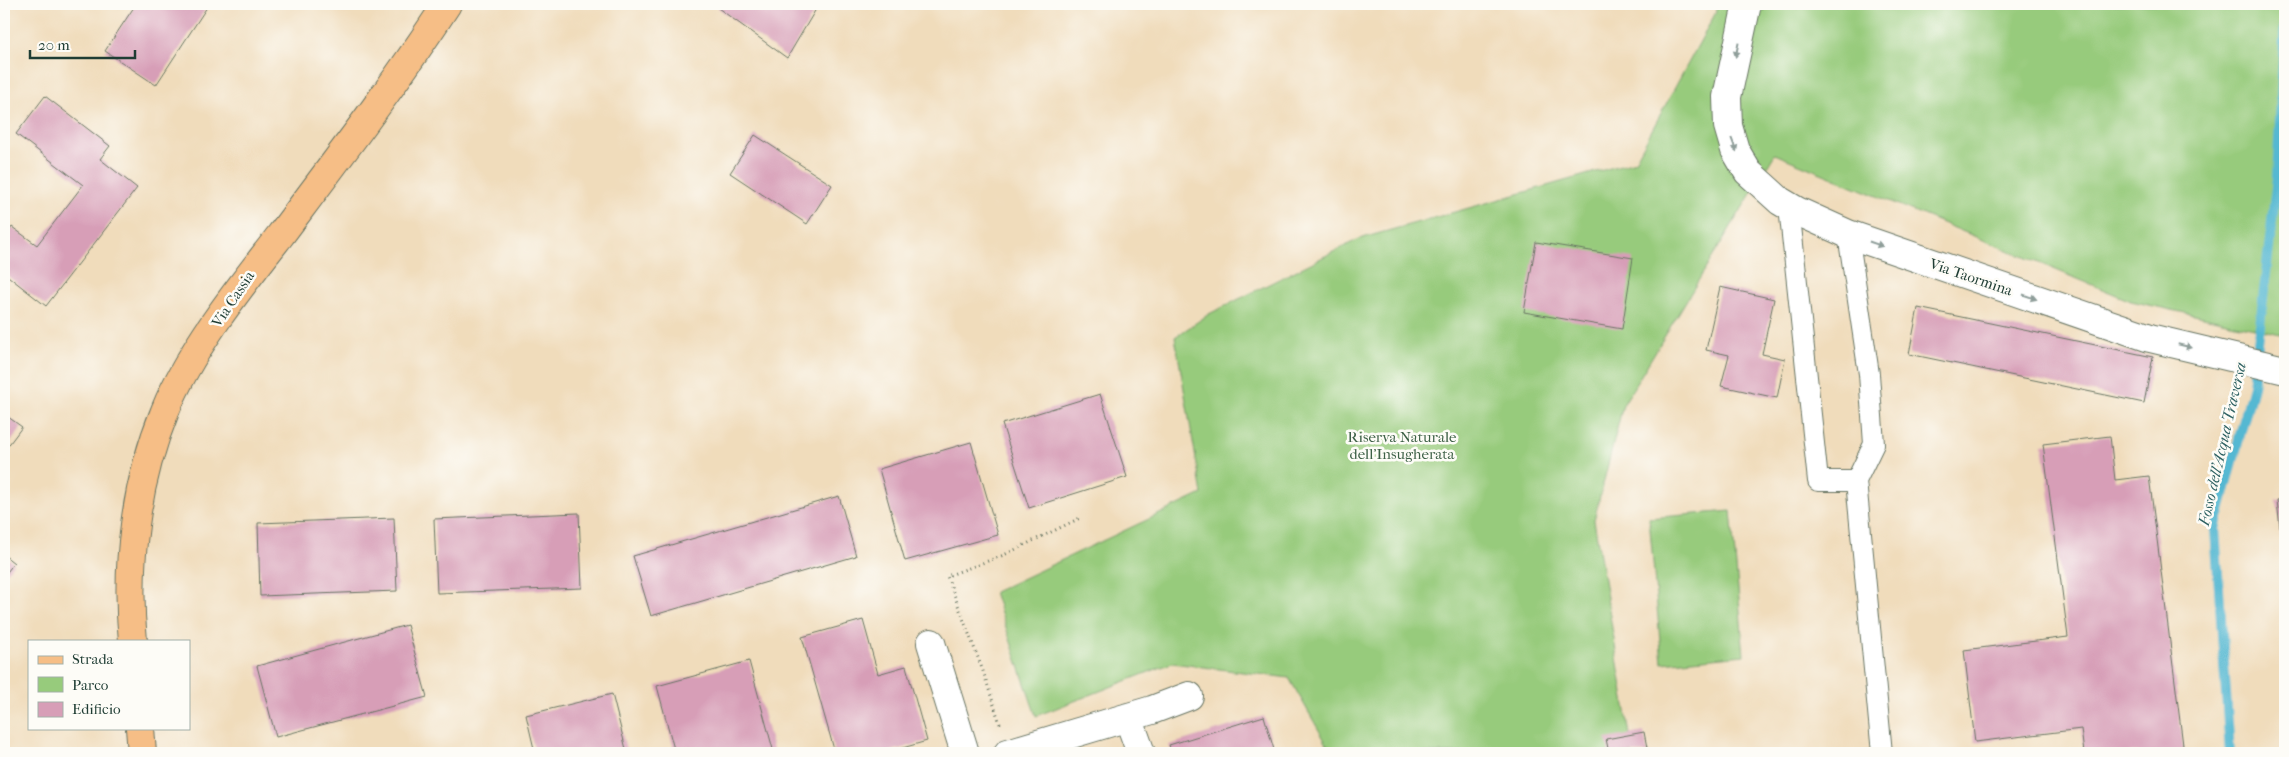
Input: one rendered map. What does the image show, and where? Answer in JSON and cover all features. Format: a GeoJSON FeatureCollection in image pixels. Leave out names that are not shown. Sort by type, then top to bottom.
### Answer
{"type":"FeatureCollection","features":[{"type":"Feature","properties":{"kind":"main road","name":"Via Cassia"},"geometry":{"type":"LineString","coordinates":[[133,640],[131,565],[136,516],[147,462],[170,401],[194,355],[238,290],[354,135],[447,4]]}},
{"type":"Feature","properties":{"kind":"main road"},"geometry":{"type":"LineString","coordinates":[[140,730],[142,753]]}},
{"type":"Feature","properties":{"kind":"street","name":"Via Taormina"},"geometry":{"type":"LineString","coordinates":[[1747,4],[1727,97],[1728,126],[1735,150],[1754,178],[1789,207],[1848,234],[2150,338],[2281,369]]}},
{"type":"Feature","properties":{"kind":"street"},"geometry":{"type":"LineString","coordinates":[[931,643],[965,753]]}},
{"type":"Feature","properties":{"kind":"street"},"geometry":{"type":"LineString","coordinates":[[1008,753],[1128,717],[1189,696]]}},
{"type":"Feature","properties":{"kind":"street"},"geometry":{"type":"LineString","coordinates":[[1128,717],[1140,753]]}},
{"type":"Feature","properties":{"kind":"lane"},"geometry":{"type":"LineString","coordinates":[[1789,207],[1818,481],[1856,481]]}},
{"type":"Feature","properties":{"kind":"lane"},"geometry":{"type":"LineString","coordinates":[[1848,234],[1869,374],[1874,444],[1856,481],[1882,753]]}},
{"type":"Feature","properties":{"kind":"path"},"geometry":{"type":"LineString","coordinates":[[1008,753],[983,671],[947,576],[1004,555],[1080,518]]}},
{"type":"Feature","properties":{"kind":"green space","name":"Riserva Naturale dell'Insugherata"},"geometry":{"type":"Polygon","coordinates":[[[1717,4],[2285,4],[2285,335],[2131,301],[1775,154],[1623,405],[1594,520],[1633,753],[1332,753],[1289,678],[1172,663],[1036,716],[994,592],[1202,494],[1175,337],[1209,314],[1359,239],[1635,161],[1715,14],[1717,4]]]}},
{"type":"Feature","properties":{"kind":"green space"},"geometry":{"type":"Polygon","coordinates":[[[1731,511],[1744,655],[1662,663],[1649,518],[1731,511]]]}},
{"type":"Feature","properties":{"kind":"building"},"geometry":{"type":"Polygon","coordinates":[[[136,4],[209,4],[156,85],[105,51],[136,4]]]}},
{"type":"Feature","properties":{"kind":"building"},"geometry":{"type":"Polygon","coordinates":[[[719,4],[819,4],[787,58],[718,8],[719,4]]]}},
{"type":"Feature","properties":{"kind":"building"},"geometry":{"type":"Polygon","coordinates":[[[45,96],[110,146],[100,159],[137,188],[46,306],[4,273],[4,238],[12,227],[37,245],[83,185],[16,134],[45,96]]]}},
{"type":"Feature","properties":{"kind":"building"},"geometry":{"type":"Polygon","coordinates":[[[755,135],[832,185],[807,224],[730,173],[755,135]]]}},
{"type":"Feature","properties":{"kind":"building"},"geometry":{"type":"Polygon","coordinates":[[[1536,242],[1633,258],[1622,329],[1524,312],[1536,242]]]}},
{"type":"Feature","properties":{"kind":"building"},"geometry":{"type":"Polygon","coordinates":[[[1720,287],[1774,299],[1762,354],[1785,359],[1777,398],[1721,386],[1729,355],[1706,350],[1720,287]]]}},
{"type":"Feature","properties":{"kind":"building"},"geometry":{"type":"Polygon","coordinates":[[[1918,308],[2153,357],[2144,403],[1909,354],[1918,308]]]}},
{"type":"Feature","properties":{"kind":"building"},"geometry":{"type":"Polygon","coordinates":[[[1100,394],[1127,477],[1029,508],[1002,424],[1100,394]]]}},
{"type":"Feature","properties":{"kind":"building"},"geometry":{"type":"Polygon","coordinates":[[[4,414],[22,427],[4,451],[4,414]]]}},
{"type":"Feature","properties":{"kind":"building"},"geometry":{"type":"Polygon","coordinates":[[[2110,436],[2115,480],[2149,476],[2184,753],[2084,753],[2081,729],[1975,742],[1964,650],[2068,637],[2043,444],[2110,436]]]}},
{"type":"Feature","properties":{"kind":"building"},"geometry":{"type":"Polygon","coordinates":[[[971,442],[998,535],[905,561],[879,469],[971,442]]]}},
{"type":"Feature","properties":{"kind":"building"},"geometry":{"type":"Polygon","coordinates":[[[839,496],[856,556],[651,616],[633,556],[839,496]]]}},
{"type":"Feature","properties":{"kind":"building"},"geometry":{"type":"Polygon","coordinates":[[[2285,499],[2285,567],[2284,567],[2277,500],[2285,499]]]}},
{"type":"Feature","properties":{"kind":"building"},"geometry":{"type":"Polygon","coordinates":[[[579,513],[582,588],[437,593],[434,519],[579,513]]]}},
{"type":"Feature","properties":{"kind":"building"},"geometry":{"type":"Polygon","coordinates":[[[394,518],[397,591],[260,596],[258,523],[394,518]]]}},
{"type":"Feature","properties":{"kind":"building"},"geometry":{"type":"Polygon","coordinates":[[[4,555],[14,563],[4,576],[4,555]]]}},
{"type":"Feature","properties":{"kind":"building"},"geometry":{"type":"Polygon","coordinates":[[[863,620],[878,674],[906,666],[927,741],[885,753],[835,753],[802,637],[863,620]]]}},
{"type":"Feature","properties":{"kind":"building"},"geometry":{"type":"Polygon","coordinates":[[[407,625],[427,697],[276,737],[257,666],[407,625]]]}},
{"type":"Feature","properties":{"kind":"building"},"geometry":{"type":"Polygon","coordinates":[[[749,661],[774,753],[675,753],[657,686],[749,661]]]}},
{"type":"Feature","properties":{"kind":"building"},"geometry":{"type":"Polygon","coordinates":[[[612,694],[627,753],[535,753],[526,715],[612,694]]]}},
{"type":"Feature","properties":{"kind":"building"},"geometry":{"type":"Polygon","coordinates":[[[1264,716],[1275,753],[1172,753],[1169,745],[1264,716]]]}},
{"type":"Feature","properties":{"kind":"building"},"geometry":{"type":"Polygon","coordinates":[[[1644,732],[1648,753],[1609,753],[1606,739],[1644,732]]]}},
{"type":"Feature","properties":{"kind":"waterway","name":"Fosso dell'Acqua Traversa"},"geometry":{"type":"LineString","coordinates":[[2230,753],[2215,529],[2253,386],[2277,178],[2285,22]]}}]}
